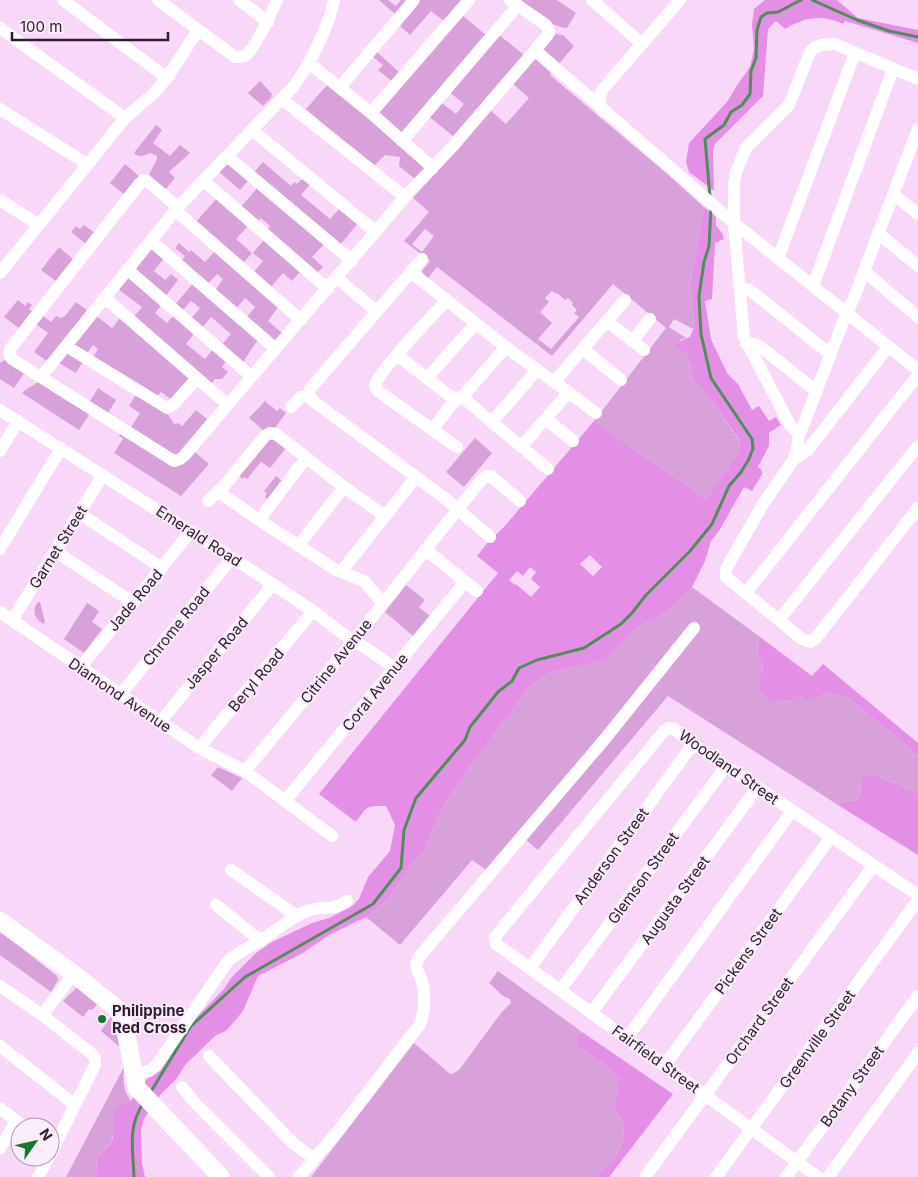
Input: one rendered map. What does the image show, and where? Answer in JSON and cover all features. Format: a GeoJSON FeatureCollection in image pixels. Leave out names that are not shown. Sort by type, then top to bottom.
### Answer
{"type":"FeatureCollection","features":[{"type":"Feature","properties":{"kind":"main road"},"geometry":{"type":"LineString","coordinates":[[0,921],[108,1000],[119,1013],[125,1029],[137,1088],[221,1177]]}},
{"type":"Feature","properties":{"kind":"street"},"geometry":{"type":"LineString","coordinates":[[63,0],[168,78]]}},
{"type":"Feature","properties":{"kind":"street"},"geometry":{"type":"LineString","coordinates":[[158,0],[235,57],[240,58],[249,52],[268,22],[277,0]]}},
{"type":"Feature","properties":{"kind":"street"},"geometry":{"type":"LineString","coordinates":[[239,0],[268,22]]}},
{"type":"Feature","properties":{"kind":"street"},"geometry":{"type":"LineString","coordinates":[[41,377],[177,208],[294,86],[309,63],[330,17],[334,0]]}},
{"type":"Feature","properties":{"kind":"street"},"geometry":{"type":"LineString","coordinates":[[340,87],[414,0]]}},
{"type":"Feature","properties":{"kind":"street"},"geometry":{"type":"LineString","coordinates":[[371,113],[469,0]]}},
{"type":"Feature","properties":{"kind":"street"},"geometry":{"type":"LineString","coordinates":[[592,0],[642,44]]}},
{"type":"Feature","properties":{"kind":"street"},"geometry":{"type":"LineString","coordinates":[[603,111],[599,101],[602,90],[680,0]]}},
{"type":"Feature","properties":{"kind":"street"},"geometry":{"type":"LineString","coordinates":[[301,320],[144,180],[10,349],[9,354],[12,359],[174,461],[180,460],[338,278],[405,197],[433,168],[535,50],[548,34],[546,24],[514,3],[402,141]]}},
{"type":"Feature","properties":{"kind":"street"},"geometry":{"type":"LineString","coordinates":[[0,28],[125,118]]}},
{"type":"Feature","properties":{"kind":"street"},"geometry":{"type":"LineString","coordinates":[[0,271],[125,118],[168,78],[198,30]]}},
{"type":"Feature","properties":{"kind":"street"},"geometry":{"type":"LineString","coordinates":[[798,434],[790,425],[744,337],[734,223],[734,183],[744,152],[751,142],[789,105],[810,52],[819,46],[832,44],[918,79]]}},
{"type":"Feature","properties":{"kind":"street"},"geometry":{"type":"LineString","coordinates":[[535,50],[734,223],[918,370]]}},
{"type":"Feature","properties":{"kind":"street"},"geometry":{"type":"LineString","coordinates":[[778,258],[856,53]]}},
{"type":"Feature","properties":{"kind":"street"},"geometry":{"type":"LineString","coordinates":[[309,63],[371,113],[433,168]]}},
{"type":"Feature","properties":{"kind":"street"},"geometry":{"type":"LineString","coordinates":[[812,286],[893,69]]}},
{"type":"Feature","properties":{"kind":"street"},"geometry":{"type":"LineString","coordinates":[[282,99],[405,197]]}},
{"type":"Feature","properties":{"kind":"street"},"geometry":{"type":"LineString","coordinates":[[0,109],[86,164]]}},
{"type":"Feature","properties":{"kind":"street"},"geometry":{"type":"LineString","coordinates":[[918,129],[913,157],[893,194],[803,426],[798,434],[794,459],[763,504],[726,570],[728,579],[806,642],[813,641],[918,508]]}},
{"type":"Feature","properties":{"kind":"street"},"geometry":{"type":"LineString","coordinates":[[252,130],[376,232]]}},
{"type":"Feature","properties":{"kind":"street"},"geometry":{"type":"LineString","coordinates":[[227,156],[352,261]]}},
{"type":"Feature","properties":{"kind":"street"},"geometry":{"type":"LineString","coordinates":[[204,181],[328,289]]}},
{"type":"Feature","properties":{"kind":"street"},"geometry":{"type":"LineString","coordinates":[[893,194],[918,214]]}},
{"type":"Feature","properties":{"kind":"street"},"geometry":{"type":"LineString","coordinates":[[0,200],[39,225]]}},
{"type":"Feature","properties":{"kind":"street"},"geometry":{"type":"LineString","coordinates":[[878,233],[918,266]]}},
{"type":"Feature","properties":{"kind":"street"},"geometry":{"type":"LineString","coordinates":[[151,242],[276,349]]}},
{"type":"Feature","properties":{"kind":"street"},"geometry":{"type":"LineString","coordinates":[[422,259],[310,389],[309,395],[313,401],[416,477],[490,537]]}},
{"type":"Feature","properties":{"kind":"street"},"geometry":{"type":"LineString","coordinates":[[128,270],[251,376]]}},
{"type":"Feature","properties":{"kind":"street"},"geometry":{"type":"LineString","coordinates":[[864,271],[918,316]]}},
{"type":"Feature","properties":{"kind":"street"},"geometry":{"type":"LineString","coordinates":[[411,272],[506,347],[555,381],[596,413]]}},
{"type":"Feature","properties":{"kind":"street"},"geometry":{"type":"LineString","coordinates":[[338,278],[376,311]]}},
{"type":"Feature","properties":{"kind":"street"},"geometry":{"type":"LineString","coordinates":[[740,288],[750,290],[830,354]]}},
{"type":"Feature","properties":{"kind":"street"},"geometry":{"type":"LineString","coordinates":[[105,298],[227,404]]}},
{"type":"Feature","properties":{"kind":"street"},"geometry":{"type":"LineString","coordinates":[[446,300],[375,383],[376,390],[456,447]]}},
{"type":"Feature","properties":{"kind":"street"},"geometry":{"type":"LineString","coordinates":[[555,381],[625,300]]}},
{"type":"Feature","properties":{"kind":"street"},"geometry":{"type":"LineString","coordinates":[[632,341],[650,319]]}},
{"type":"Feature","properties":{"kind":"street"},"geometry":{"type":"LineString","coordinates":[[607,321],[644,350]]}},
{"type":"Feature","properties":{"kind":"street"},"geometry":{"type":"LineString","coordinates":[[427,378],[476,323]]}},
{"type":"Feature","properties":{"kind":"street"},"geometry":{"type":"LineString","coordinates":[[746,344],[755,344],[762,348],[816,391]]}},
{"type":"Feature","properties":{"kind":"street"},"geometry":{"type":"LineString","coordinates":[[66,346],[167,408],[173,405],[197,378]]}},
{"type":"Feature","properties":{"kind":"street"},"geometry":{"type":"LineString","coordinates":[[433,430],[458,399],[506,347]]}},
{"type":"Feature","properties":{"kind":"street"},"geometry":{"type":"LineString","coordinates":[[794,459],[807,451],[888,347]]}},
{"type":"Feature","properties":{"kind":"street"},"geometry":{"type":"LineString","coordinates":[[583,349],[621,380]]}},
{"type":"Feature","properties":{"kind":"street"},"geometry":{"type":"LineString","coordinates":[[397,355],[427,378],[492,422],[548,469]]}},
{"type":"Feature","properties":{"kind":"street"},"geometry":{"type":"LineString","coordinates":[[492,422],[537,370]]}},
{"type":"Feature","properties":{"kind":"street"},"geometry":{"type":"LineString","coordinates":[[746,593],[918,375]]}},
{"type":"Feature","properties":{"kind":"street"},"geometry":{"type":"LineString","coordinates":[[521,447],[570,392]]}},
{"type":"Feature","properties":{"kind":"street"},"geometry":{"type":"LineString","coordinates":[[291,407],[299,398],[309,395]]}},
{"type":"Feature","properties":{"kind":"street","name":"Emerald Road"},"geometry":{"type":"LineString","coordinates":[[0,410],[273,584],[353,641],[395,668]]}},
{"type":"Feature","properties":{"kind":"street"},"geometry":{"type":"LineString","coordinates":[[546,419],[573,441]]}},
{"type":"Feature","properties":{"kind":"street"},"geometry":{"type":"LineString","coordinates":[[0,451],[18,421]]}},
{"type":"Feature","properties":{"kind":"street"},"geometry":{"type":"LineString","coordinates":[[208,501],[219,492],[265,436],[270,433],[276,434],[385,516]]}},
{"type":"Feature","properties":{"kind":"street"},"geometry":{"type":"LineString","coordinates":[[779,620],[918,446]]}},
{"type":"Feature","properties":{"kind":"street"},"geometry":{"type":"LineString","coordinates":[[0,548],[61,448]]}},
{"type":"Feature","properties":{"kind":"street"},"geometry":{"type":"LineString","coordinates":[[259,520],[306,458]]}},
{"type":"Feature","properties":{"kind":"street","name":"Garnet Street"},"geometry":{"type":"LineString","coordinates":[[12,620],[103,475]]}},
{"type":"Feature","properties":{"kind":"street","name":"Citrine Avenue"},"geometry":{"type":"LineString","coordinates":[[245,771],[353,641],[482,479],[487,476],[492,477],[520,501]]}},
{"type":"Feature","properties":{"kind":"street"},"geometry":{"type":"LineString","coordinates":[[341,572],[416,477]]}},
{"type":"Feature","properties":{"kind":"street"},"geometry":{"type":"LineString","coordinates":[[298,546],[344,487]]}},
{"type":"Feature","properties":{"kind":"street"},"geometry":{"type":"LineString","coordinates":[[219,492],[298,546],[341,572],[364,581],[383,603]]}},
{"type":"Feature","properties":{"kind":"street"},"geometry":{"type":"LineString","coordinates":[[79,512],[162,568]]}},
{"type":"Feature","properties":{"kind":"street","name":"Jade Road"},"geometry":{"type":"LineString","coordinates":[[80,668],[191,531]]}},
{"type":"Feature","properties":{"kind":"street"},"geometry":{"type":"LineString","coordinates":[[425,549],[477,591]]}},
{"type":"Feature","properties":{"kind":"street"},"geometry":{"type":"LineString","coordinates":[[55,551],[132,602]]}},
{"type":"Feature","properties":{"kind":"street","name":"Chrome Road"},"geometry":{"type":"LineString","coordinates":[[120,695],[232,558]]}},
{"type":"Feature","properties":{"kind":"street","name":"Coral Avenue"},"geometry":{"type":"LineString","coordinates":[[285,801],[465,582]]}},
{"type":"Feature","properties":{"kind":"street","name":"Jasper Road"},"geometry":{"type":"LineString","coordinates":[[160,722],[273,584]]}},
{"type":"Feature","properties":{"kind":"street","name":"Diamond Avenue"},"geometry":{"type":"LineString","coordinates":[[0,612],[199,748],[245,771],[332,836]]}},
{"type":"Feature","properties":{"kind":"street","name":"Beryl Road"},"geometry":{"type":"LineString","coordinates":[[199,748],[313,612]]}},
{"type":"Feature","properties":{"kind":"street"},"geometry":{"type":"LineString","coordinates":[[299,1177],[338,1131],[420,1024],[424,1013],[424,1004],[423,983],[416,965],[419,957],[592,756],[694,628]]}},
{"type":"Feature","properties":{"kind":"street","name":"Woodland Street"},"geometry":{"type":"LineString","coordinates":[[495,941],[496,935],[664,731],[669,728],[918,895]]}},
{"type":"Feature","properties":{"kind":"street","name":"Anderson Street"},"geometry":{"type":"LineString","coordinates":[[530,968],[693,744]]}},
{"type":"Feature","properties":{"kind":"street","name":"Glemson Street"},"geometry":{"type":"LineString","coordinates":[[560,989],[726,766]]}},
{"type":"Feature","properties":{"kind":"street","name":"Augusta Street"},"geometry":{"type":"LineString","coordinates":[[592,1012],[758,788]]}},
{"type":"Feature","properties":{"kind":"street"},"geometry":{"type":"LineString","coordinates":[[627,1038],[792,811]]}},
{"type":"Feature","properties":{"kind":"street","name":"Pickens Street"},"geometry":{"type":"LineString","coordinates":[[665,1065],[831,837]]}},
{"type":"Feature","properties":{"kind":"street","name":"Orchard Street"},"geometry":{"type":"LineString","coordinates":[[645,1177],[873,866]]}},
{"type":"Feature","properties":{"kind":"street"},"geometry":{"type":"LineString","coordinates":[[231,870],[297,916]]}},
{"type":"Feature","properties":{"kind":"street","name":"Greenville Street"},"geometry":{"type":"LineString","coordinates":[[716,1177],[918,900]]}},
{"type":"Feature","properties":{"kind":"street"},"geometry":{"type":"LineString","coordinates":[[133,1074],[148,1071],[156,1066],[228,961],[307,910],[334,908],[347,901]]}},
{"type":"Feature","properties":{"kind":"street"},"geometry":{"type":"LineString","coordinates":[[216,905],[261,941]]}},
{"type":"Feature","properties":{"kind":"street","name":"Fairfield Street"},"geometry":{"type":"LineString","coordinates":[[495,941],[499,946],[818,1177]]}},
{"type":"Feature","properties":{"kind":"street"},"geometry":{"type":"LineString","coordinates":[[42,1015],[74,974]]}},
{"type":"Feature","properties":{"kind":"street"},"geometry":{"type":"LineString","coordinates":[[0,986],[42,1015],[95,1058],[96,1065],[60,1133]]}},
{"type":"Feature","properties":{"kind":"street","name":"Botany Street"},"geometry":{"type":"LineString","coordinates":[[786,1177],[918,996]]}},
{"type":"Feature","properties":{"kind":"street"},"geometry":{"type":"LineString","coordinates":[[0,1046],[75,1105]]}},
{"type":"Feature","properties":{"kind":"street"},"geometry":{"type":"LineString","coordinates":[[828,1177],[918,1053]]}},
{"type":"Feature","properties":{"kind":"street"},"geometry":{"type":"LineString","coordinates":[[209,1056],[293,1143],[314,1159]]}},
{"type":"Feature","properties":{"kind":"street"},"geometry":{"type":"LineString","coordinates":[[182,1087],[195,1103],[269,1177]]}},
{"type":"Feature","properties":{"kind":"street"},"geometry":{"type":"LineString","coordinates":[[0,1108],[11,1117]]}},
{"type":"Feature","properties":{"kind":"street"},"geometry":{"type":"LineString","coordinates":[[0,1148],[10,1136]]}},
{"type":"Feature","properties":{"kind":"shaded area"},"geometry":{"type":"Polygon","coordinates":[[[379,0],[388,0],[396,6],[401,0],[406,0],[395,14],[379,0]]]}},
{"type":"Feature","properties":{"kind":"shaded area"},"geometry":{"type":"Polygon","coordinates":[[[419,0],[462,0],[444,21],[431,11],[410,35],[398,24],[419,0]]]}},
{"type":"Feature","properties":{"kind":"shaded area"},"geometry":{"type":"Polygon","coordinates":[[[519,0],[557,0],[576,13],[567,28],[561,27],[554,25],[519,0]]]}},
{"type":"Feature","properties":{"kind":"shaded area"},"geometry":{"type":"Polygon","coordinates":[[[765,0],[837,0],[858,18],[918,30],[918,43],[845,21],[843,24],[828,19],[814,18],[785,29],[776,21],[768,29],[763,96],[715,144],[713,151],[714,191],[689,172],[686,162],[689,143],[727,102],[750,67],[754,49],[752,25],[754,9],[765,0]]]}},
{"type":"Feature","properties":{"kind":"shaded area"},"geometry":{"type":"Polygon","coordinates":[[[461,14],[487,36],[403,134],[377,111],[461,14]]]}},
{"type":"Feature","properties":{"kind":"shaded area"},"geometry":{"type":"Polygon","coordinates":[[[498,34],[524,55],[453,136],[427,115],[439,101],[456,114],[464,104],[448,91],[498,34]]]}},
{"type":"Feature","properties":{"kind":"shaded area"},"geometry":{"type":"Polygon","coordinates":[[[556,34],[563,35],[574,46],[557,66],[540,51],[556,34]]]}},
{"type":"Feature","properties":{"kind":"shaded area"},"geometry":{"type":"Polygon","coordinates":[[[376,51],[400,73],[393,82],[378,70],[383,65],[372,56],[376,51]]]}},
{"type":"Feature","properties":{"kind":"shaded area"},"geometry":{"type":"Polygon","coordinates":[[[534,58],[551,73],[550,75],[704,207],[690,286],[695,326],[693,329],[674,319],[669,327],[686,338],[681,339],[676,347],[687,355],[691,365],[690,371],[693,380],[709,397],[740,442],[739,451],[706,499],[594,421],[666,328],[613,284],[552,356],[437,267],[427,279],[422,271],[430,261],[404,241],[429,212],[413,198],[418,189],[489,109],[506,124],[529,98],[512,83],[534,58]],[[425,229],[412,244],[422,252],[434,236],[425,229]],[[552,291],[545,298],[549,302],[540,312],[552,323],[538,339],[551,349],[579,317],[574,313],[577,310],[568,298],[565,300],[552,291]]]}},
{"type":"Feature","properties":{"kind":"shaded area"},"geometry":{"type":"Polygon","coordinates":[[[260,81],[272,94],[271,98],[263,106],[248,93],[260,81]]]}},
{"type":"Feature","properties":{"kind":"shaded area"},"geometry":{"type":"Polygon","coordinates":[[[328,84],[425,167],[415,179],[399,166],[400,157],[385,155],[373,167],[306,109],[328,84]]]}},
{"type":"Feature","properties":{"kind":"shaded area"},"geometry":{"type":"Polygon","coordinates":[[[156,125],[162,130],[153,143],[170,156],[180,145],[190,153],[169,172],[175,178],[165,190],[149,175],[157,156],[150,153],[140,156],[134,153],[156,125]]]}},
{"type":"Feature","properties":{"kind":"shaded area"},"geometry":{"type":"Polygon","coordinates":[[[263,162],[291,186],[294,182],[297,184],[305,176],[312,182],[301,195],[330,219],[341,207],[359,222],[339,246],[253,173],[263,162]]]}},
{"type":"Feature","properties":{"kind":"shaded area"},"geometry":{"type":"Polygon","coordinates":[[[225,163],[250,179],[240,190],[218,171],[225,163]]]}},
{"type":"Feature","properties":{"kind":"shaded area"},"geometry":{"type":"Polygon","coordinates":[[[125,164],[139,176],[125,195],[110,183],[125,164]]]}},
{"type":"Feature","properties":{"kind":"shaded area"},"geometry":{"type":"Polygon","coordinates":[[[259,186],[326,242],[312,257],[323,267],[315,275],[266,232],[270,226],[261,218],[256,223],[239,209],[259,186]]]}},
{"type":"Feature","properties":{"kind":"shaded area"},"geometry":{"type":"Polygon","coordinates":[[[217,198],[249,225],[236,239],[252,253],[242,264],[195,223],[217,198]]]}},
{"type":"Feature","properties":{"kind":"shaded area"},"geometry":{"type":"Polygon","coordinates":[[[704,207],[716,217],[716,226],[724,239],[715,243],[712,299],[705,301],[711,339],[727,373],[738,384],[752,410],[759,406],[769,421],[776,417],[781,425],[769,433],[769,446],[758,467],[763,473],[752,491],[744,487],[719,531],[711,541],[705,561],[692,587],[669,611],[638,627],[606,660],[551,672],[531,685],[458,783],[435,822],[424,853],[412,864],[388,899],[366,917],[329,935],[303,953],[258,976],[243,1011],[227,1030],[215,1036],[185,1065],[177,1078],[160,1095],[144,1119],[141,1130],[142,1163],[145,1177],[96,1177],[97,1157],[113,1138],[113,1117],[121,1105],[131,1101],[143,1083],[156,1071],[192,1022],[224,989],[231,978],[256,953],[272,942],[312,923],[329,918],[351,907],[359,899],[368,877],[390,851],[395,825],[386,806],[368,808],[356,822],[319,794],[498,573],[477,556],[594,421],[706,499],[739,451],[740,441],[709,397],[693,380],[690,371],[691,365],[687,355],[676,347],[677,342],[690,337],[695,326],[690,286],[704,207]],[[590,555],[580,564],[593,576],[602,567],[590,555]],[[530,567],[523,576],[517,571],[509,580],[531,597],[540,587],[531,579],[536,572],[530,567]]]}},
{"type":"Feature","properties":{"kind":"shaded area"},"geometry":{"type":"Polygon","coordinates":[[[84,225],[95,233],[86,244],[71,232],[76,226],[80,229],[84,225]]]}},
{"type":"Feature","properties":{"kind":"shaded area"},"geometry":{"type":"Polygon","coordinates":[[[264,240],[301,271],[292,281],[283,273],[270,288],[253,273],[263,261],[253,253],[264,240]]]}},
{"type":"Feature","properties":{"kind":"shaded area"},"geometry":{"type":"Polygon","coordinates":[[[179,243],[205,262],[215,251],[279,306],[268,321],[282,333],[276,341],[245,319],[255,307],[245,298],[235,310],[214,292],[223,279],[217,274],[206,286],[180,263],[185,256],[175,248],[179,243]]]}},
{"type":"Feature","properties":{"kind":"shaded area"},"geometry":{"type":"Polygon","coordinates":[[[59,247],[74,260],[56,281],[41,270],[59,247]]]}},
{"type":"Feature","properties":{"kind":"shaded area"},"geometry":{"type":"Polygon","coordinates":[[[151,249],[165,257],[154,271],[165,280],[171,274],[178,280],[164,298],[138,276],[136,267],[151,249]]]}},
{"type":"Feature","properties":{"kind":"shaded area"},"geometry":{"type":"Polygon","coordinates":[[[127,277],[162,304],[155,313],[167,323],[175,314],[195,332],[186,344],[205,359],[214,348],[228,359],[222,367],[228,372],[222,379],[215,379],[209,386],[132,319],[142,307],[118,289],[127,277]]]}},
{"type":"Feature","properties":{"kind":"shaded area"},"geometry":{"type":"Polygon","coordinates":[[[194,282],[259,338],[243,362],[249,368],[221,346],[231,334],[211,317],[201,329],[190,320],[200,308],[191,301],[181,312],[174,306],[194,282]]]}},
{"type":"Feature","properties":{"kind":"shaded area"},"geometry":{"type":"Polygon","coordinates":[[[18,300],[25,306],[28,302],[32,305],[29,309],[33,312],[20,329],[4,317],[18,300]]]}},
{"type":"Feature","properties":{"kind":"shaded area"},"geometry":{"type":"Polygon","coordinates":[[[76,302],[88,311],[47,361],[34,352],[48,333],[36,324],[42,315],[51,322],[56,316],[61,318],[65,316],[76,302]]]}},
{"type":"Feature","properties":{"kind":"shaded area"},"geometry":{"type":"Polygon","coordinates":[[[95,315],[112,328],[121,317],[193,378],[172,400],[161,392],[155,399],[92,359],[98,349],[93,345],[86,355],[73,345],[95,315]]]}},
{"type":"Feature","properties":{"kind":"shaded area"},"geometry":{"type":"Polygon","coordinates":[[[67,352],[84,360],[76,373],[59,363],[67,352]]]}},
{"type":"Feature","properties":{"kind":"shaded area"},"geometry":{"type":"Polygon","coordinates":[[[5,360],[25,372],[14,388],[0,379],[0,363],[5,360]]]}},
{"type":"Feature","properties":{"kind":"shaded area"},"geometry":{"type":"Polygon","coordinates":[[[38,381],[90,413],[79,430],[22,393],[38,381]]]}},
{"type":"Feature","properties":{"kind":"shaded area"},"geometry":{"type":"Polygon","coordinates":[[[98,388],[116,400],[108,413],[90,401],[98,388]]]}},
{"type":"Feature","properties":{"kind":"shaded area"},"geometry":{"type":"Polygon","coordinates":[[[137,393],[166,411],[174,424],[178,423],[182,426],[196,410],[207,419],[177,456],[130,429],[140,413],[129,406],[137,393]]]}},
{"type":"Feature","properties":{"kind":"shaded area"},"geometry":{"type":"Polygon","coordinates":[[[265,401],[277,411],[280,408],[286,413],[275,428],[264,431],[249,418],[265,401]]]}},
{"type":"Feature","properties":{"kind":"shaded area"},"geometry":{"type":"Polygon","coordinates":[[[121,433],[161,457],[195,452],[209,464],[181,496],[114,453],[123,439],[119,436],[121,433]]]}},
{"type":"Feature","properties":{"kind":"shaded area"},"geometry":{"type":"Polygon","coordinates":[[[271,438],[286,448],[270,468],[261,462],[247,479],[244,477],[242,479],[238,475],[271,438]]]}},
{"type":"Feature","properties":{"kind":"shaded area"},"geometry":{"type":"Polygon","coordinates":[[[475,438],[492,453],[464,487],[446,472],[475,438]]]}},
{"type":"Feature","properties":{"kind":"shaded area"},"geometry":{"type":"Polygon","coordinates":[[[276,476],[282,481],[268,499],[265,497],[267,493],[264,491],[276,476]]]}},
{"type":"Feature","properties":{"kind":"shaded area"},"geometry":{"type":"Polygon","coordinates":[[[406,585],[425,600],[419,607],[430,616],[414,637],[385,612],[406,585]]]}},
{"type":"Feature","properties":{"kind":"shaded area"},"geometry":{"type":"Polygon","coordinates":[[[692,587],[760,637],[758,652],[763,667],[760,675],[782,700],[790,701],[801,696],[815,699],[827,693],[847,697],[906,745],[918,757],[918,793],[870,773],[860,779],[861,794],[856,800],[843,802],[838,805],[668,696],[538,850],[518,833],[486,870],[472,860],[400,945],[366,917],[388,899],[412,864],[424,853],[435,822],[458,783],[531,685],[551,672],[606,660],[638,627],[669,611],[692,587]]]}},
{"type":"Feature","properties":{"kind":"shaded area"},"geometry":{"type":"Polygon","coordinates":[[[38,602],[40,602],[45,622],[43,624],[34,611],[38,602]]]}},
{"type":"Feature","properties":{"kind":"shaded area"},"geometry":{"type":"Polygon","coordinates":[[[87,603],[99,611],[92,622],[102,629],[84,653],[64,639],[87,603]]]}},
{"type":"Feature","properties":{"kind":"shaded area"},"geometry":{"type":"Polygon","coordinates":[[[760,637],[812,676],[823,664],[918,743],[918,757],[847,697],[827,693],[815,699],[805,700],[801,696],[790,701],[772,702],[760,690],[760,675],[763,667],[758,652],[760,637]]]}},
{"type":"Feature","properties":{"kind":"shaded area"},"geometry":{"type":"Polygon","coordinates":[[[218,767],[242,778],[232,791],[211,775],[218,767]]]}},
{"type":"Feature","properties":{"kind":"shaded area"},"geometry":{"type":"Polygon","coordinates":[[[870,773],[918,793],[918,855],[838,805],[843,802],[856,800],[861,794],[860,779],[870,773]]]}},
{"type":"Feature","properties":{"kind":"shaded area"},"geometry":{"type":"Polygon","coordinates":[[[0,929],[1,932],[57,976],[58,980],[51,992],[0,955],[0,929]]]}},
{"type":"Feature","properties":{"kind":"shaded area"},"geometry":{"type":"Polygon","coordinates":[[[498,971],[582,1032],[577,1039],[579,1048],[604,1064],[618,1078],[618,1090],[613,1107],[624,1123],[623,1139],[614,1160],[595,1177],[311,1177],[414,1043],[449,1073],[452,1074],[459,1070],[501,1013],[511,1003],[510,999],[503,996],[489,983],[498,971]]]}},
{"type":"Feature","properties":{"kind":"shaded area"},"geometry":{"type":"Polygon","coordinates":[[[76,988],[98,1003],[92,1010],[89,1009],[83,1017],[63,1001],[76,988]]]}},
{"type":"Feature","properties":{"kind":"shaded area"},"geometry":{"type":"Polygon","coordinates":[[[112,1015],[123,1050],[101,1031],[112,1015]]]}},
{"type":"Feature","properties":{"kind":"shaded area"},"geometry":{"type":"Polygon","coordinates":[[[582,1032],[673,1094],[609,1177],[595,1177],[614,1160],[623,1140],[624,1123],[613,1107],[618,1090],[618,1078],[604,1064],[579,1048],[576,1039],[582,1032]]]}},
{"type":"Feature","properties":{"kind":"shaded area"},"geometry":{"type":"Polygon","coordinates":[[[124,1067],[124,1085],[131,1101],[113,1117],[112,1139],[97,1157],[96,1177],[66,1177],[124,1067]]]}},
{"type":"Feature","properties":{"kind":"waterway"},"geometry":{"type":"LineString","coordinates":[[710,197],[705,139],[724,125],[731,112],[742,105],[750,94],[751,71],[756,58],[757,30],[761,17],[767,13],[778,12],[801,0]]}},
{"type":"Feature","properties":{"kind":"waterway"},"geometry":{"type":"LineString","coordinates":[[812,0],[857,20],[889,31],[918,37]]}},
{"type":"Feature","properties":{"kind":"waterway"},"geometry":{"type":"LineString","coordinates":[[150,1093],[191,1026],[245,977],[373,904],[401,868],[404,830],[416,798],[465,740],[470,727],[498,692],[512,681],[519,668],[537,660],[584,648],[621,624],[646,595],[690,551],[712,524],[729,486],[741,472],[753,448],[752,439],[711,378],[701,334],[699,296],[704,262],[709,246],[711,208]]}},
{"type":"Feature","properties":{"kind":"waterway"},"geometry":{"type":"LineString","coordinates":[[134,1177],[133,1129],[135,1120],[144,1102]]}},
{"type":"Feature","properties":{"kind":"place","name":"Philippine Red Cross"},"geometry":{"type":"Point","coordinates":[102,1019]}}]}
